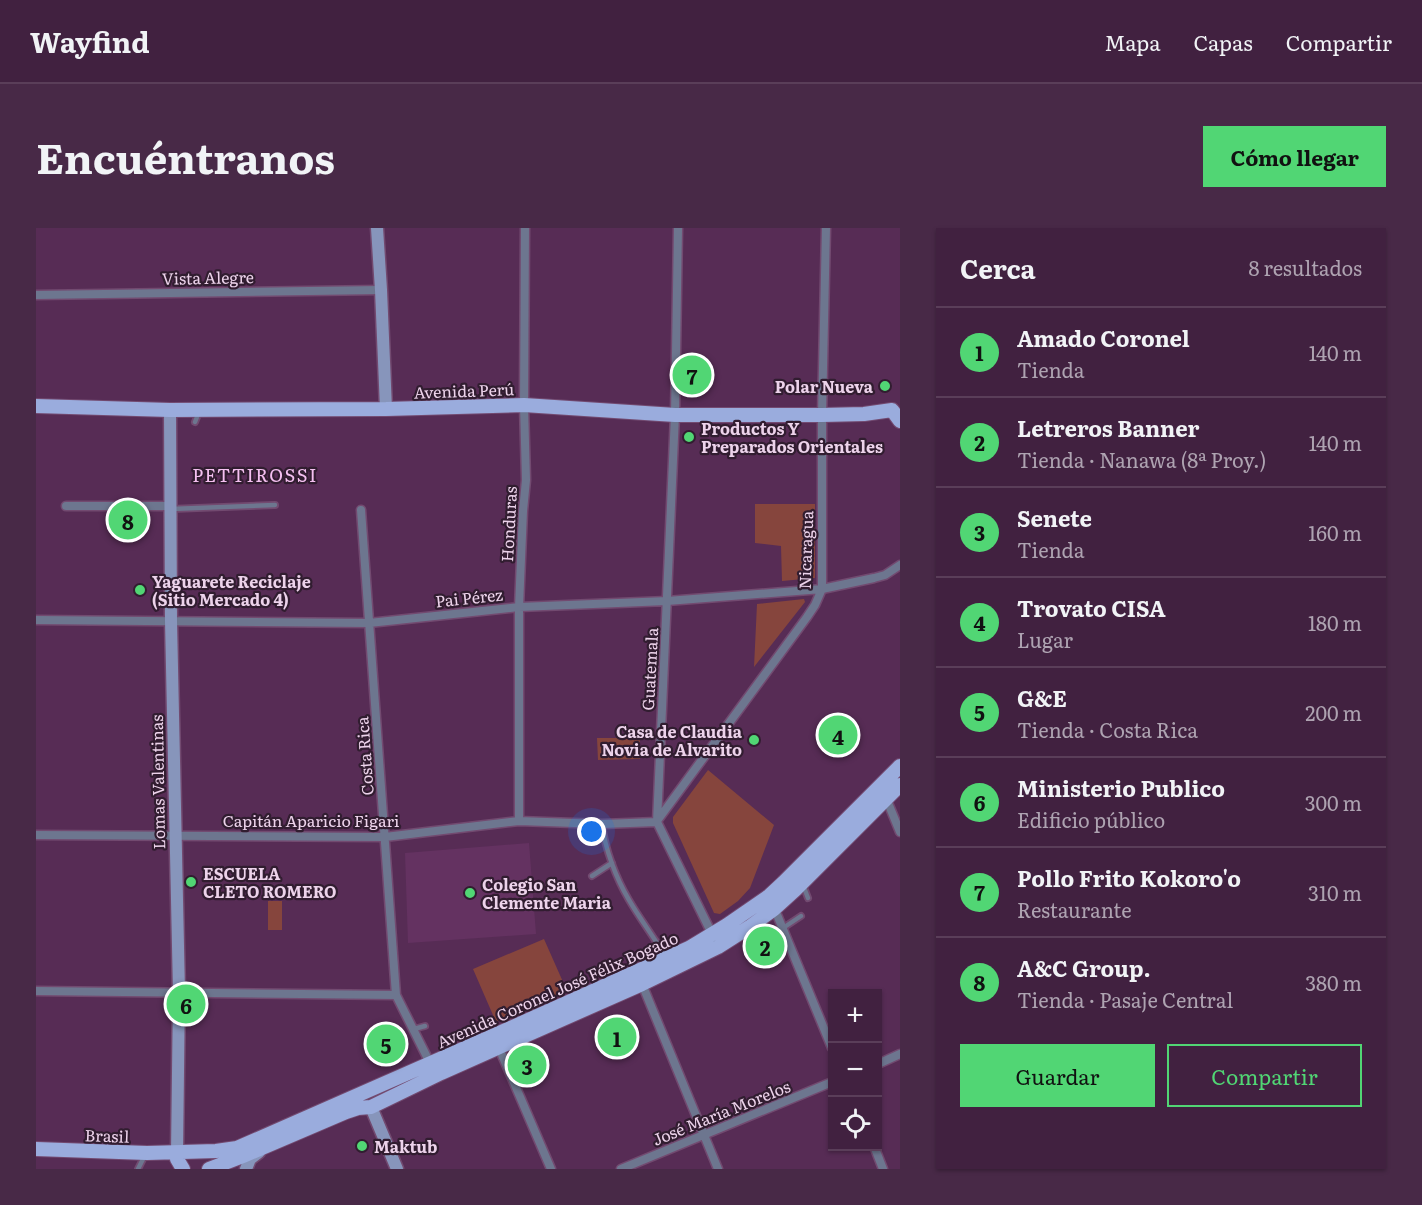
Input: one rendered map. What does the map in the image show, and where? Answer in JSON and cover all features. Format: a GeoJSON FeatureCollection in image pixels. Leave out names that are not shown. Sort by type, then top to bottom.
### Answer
{"type":"FeatureCollection","features":[{"type":"Feature","properties":{"kind":"main road","name":"Avenida Perú"},"geometry":{"type":"LineString","coordinates":[[36,406],[170,410],[197,416],[524,405],[675,415],[822,415],[897,412]]}},
{"type":"Feature","properties":{"kind":"main road","name":"Avenida Coronel José Félix Bogado"},"geometry":{"type":"LineString","coordinates":[[177,1153],[237,1148],[383,1085],[478,1038],[689,948],[715,941],[756,922],[772,902],[900,766]]}},
{"type":"Feature","properties":{"kind":"main road","name":"Avenida Coronel José Félix Bogado"},"geometry":{"type":"LineString","coordinates":[[772,902],[803,882],[900,785]]}},
{"type":"Feature","properties":{"kind":"main road","name":"Avenida Coronel José Félix Bogado"},"geometry":{"type":"LineString","coordinates":[[209,1169],[358,1108],[370,1107],[697,958],[715,941]]}},
{"type":"Feature","properties":{"kind":"main road"},"geometry":{"type":"LineString","coordinates":[[370,1107],[383,1085]]}},
{"type":"Feature","properties":{"kind":"main road","name":"Brasil"},"geometry":{"type":"LineString","coordinates":[[36,1149],[177,1153]]}},
{"type":"Feature","properties":{"kind":"main road"},"geometry":{"type":"LineString","coordinates":[[177,1153],[177,1159],[183,1169]]}},
{"type":"Feature","properties":{"kind":"street"},"geometry":{"type":"LineString","coordinates":[[376,228],[386,409]]}},
{"type":"Feature","properties":{"kind":"street","name":"Honduras"},"geometry":{"type":"LineString","coordinates":[[519,821],[519,607],[526,480],[525,228]]}},
{"type":"Feature","properties":{"kind":"street","name":"Guatemala"},"geometry":{"type":"LineString","coordinates":[[678,228],[675,415],[657,822],[715,941]]}},
{"type":"Feature","properties":{"kind":"street","name":"Nicaragua"},"geometry":{"type":"LineString","coordinates":[[657,822],[807,617],[822,589],[822,415],[826,228]]}},
{"type":"Feature","properties":{"kind":"street","name":"Vista Alegre"},"geometry":{"type":"LineString","coordinates":[[36,295],[381,290]]}},
{"type":"Feature","properties":{"kind":"street","name":"Lomas Valentinas"},"geometry":{"type":"LineString","coordinates":[[170,410],[174,446],[171,507],[171,621],[179,992],[177,1153]]}},
{"type":"Feature","properties":{"kind":"street"},"geometry":{"type":"LineString","coordinates":[[66,506],[171,507]]}},
{"type":"Feature","properties":{"kind":"street","name":"Costa Rica"},"geometry":{"type":"LineString","coordinates":[[361,510],[396,995],[430,1063]]}},
{"type":"Feature","properties":{"kind":"street","name":"Pai Pérez"},"geometry":{"type":"LineString","coordinates":[[36,620],[369,623],[519,607],[667,601],[822,589],[885,575],[900,565]]}},
{"type":"Feature","properties":{"kind":"street"},"geometry":{"type":"LineString","coordinates":[[886,798],[900,832]]}},
{"type":"Feature","properties":{"kind":"street","name":"Capitán Aparicio Figari"},"geometry":{"type":"LineString","coordinates":[[36,835],[385,837],[519,821],[602,824],[657,822]]}},
{"type":"Feature","properties":{"kind":"street"},"geometry":{"type":"LineString","coordinates":[[772,902],[830,1043]]}},
{"type":"Feature","properties":{"kind":"street"},"geometry":{"type":"LineString","coordinates":[[642,984],[718,1169]]}},
{"type":"Feature","properties":{"kind":"street"},"geometry":{"type":"LineString","coordinates":[[36,991],[396,995]]}},
{"type":"Feature","properties":{"kind":"street"},"geometry":{"type":"LineString","coordinates":[[499,1048],[551,1169]]}},
{"type":"Feature","properties":{"kind":"street"},"geometry":{"type":"LineString","coordinates":[[882,1062],[900,1054]]}},
{"type":"Feature","properties":{"kind":"street","name":"José María Morelos"},"geometry":{"type":"LineString","coordinates":[[621,1169],[828,1084]]}},
{"type":"Feature","properties":{"kind":"street"},"geometry":{"type":"LineString","coordinates":[[370,1107],[397,1169]]}},
{"type":"Feature","properties":{"kind":"street"},"geometry":{"type":"LineString","coordinates":[[246,1169],[250,1159],[269,1146]]}},
{"type":"Feature","properties":{"kind":"street"},"geometry":{"type":"LineString","coordinates":[[876,1151],[883,1169]]}},
{"type":"Feature","properties":{"kind":"lane"},"geometry":{"type":"LineString","coordinates":[[171,507],[275,505]]}},
{"type":"Feature","properties":{"kind":"lane"},"geometry":{"type":"LineString","coordinates":[[602,824],[612,863],[628,899],[667,958]]}},
{"type":"Feature","properties":{"kind":"lane"},"geometry":{"type":"LineString","coordinates":[[592,876],[612,863]]}},
{"type":"Feature","properties":{"kind":"lane"},"geometry":{"type":"LineString","coordinates":[[803,882],[808,898]]}},
{"type":"Feature","properties":{"kind":"lane"},"geometry":{"type":"LineString","coordinates":[[782,928],[801,916]]}},
{"type":"Feature","properties":{"kind":"lane"},"geometry":{"type":"LineString","coordinates":[[414,1029],[425,1026]]}},
{"type":"Feature","properties":{"kind":"lane"},"geometry":{"type":"LineString","coordinates":[[138,1169],[147,1153]]}},
{"type":"Feature","properties":{"kind":"shaded area"},"geometry":{"type":"Polygon","coordinates":[[[755,504],[815,504],[815,578],[782,581],[781,546],[755,543],[755,504]]]}},
{"type":"Feature","properties":{"kind":"shaded area"},"geometry":{"type":"Polygon","coordinates":[[[804,599],[805,602],[754,667],[757,604],[804,599]]]}},
{"type":"Feature","properties":{"kind":"shaded area"},"geometry":{"type":"Polygon","coordinates":[[[597,738],[640,738],[640,759],[598,760],[597,738]]]}},
{"type":"Feature","properties":{"kind":"shaded area"},"geometry":{"type":"Polygon","coordinates":[[[708,770],[774,825],[750,888],[738,901],[720,914],[714,913],[673,823],[673,817],[708,770]]]}},
{"type":"Feature","properties":{"kind":"shaded area","name":"Colegio San Clemente Maria"},"geometry":{"type":"Polygon","coordinates":[[[529,843],[536,934],[408,943],[405,853],[529,843]]]}},
{"type":"Feature","properties":{"kind":"shaded area"},"geometry":{"type":"Polygon","coordinates":[[[268,901],[282,901],[282,930],[268,930],[268,901]]]}},
{"type":"Feature","properties":{"kind":"shaded area"},"geometry":{"type":"Polygon","coordinates":[[[544,939],[567,991],[496,1022],[473,969],[544,939]]]}},
{"type":"Feature","properties":{"kind":"place","name":"Pollo Frito Kokoro'o"},"geometry":{"type":"Point","coordinates":[692,375]}},
{"type":"Feature","properties":{"kind":"place","name":"Polar Nueva"},"geometry":{"type":"Point","coordinates":[885,386]}},
{"type":"Feature","properties":{"kind":"place","name":"Productos Y Preparados Orientales"},"geometry":{"type":"Point","coordinates":[689,437]}},
{"type":"Feature","properties":{"kind":"place","name":"A&C Group."},"geometry":{"type":"Point","coordinates":[128,520]}},
{"type":"Feature","properties":{"kind":"place","name":"Yaguarete Reciclaje (Sitio Mercado 4)"},"geometry":{"type":"Point","coordinates":[140,590]}},
{"type":"Feature","properties":{"kind":"place","name":"Trovato CISA"},"geometry":{"type":"Point","coordinates":[838,735]}},
{"type":"Feature","properties":{"kind":"place","name":"Casa de Claudia Novia de Alvarito"},"geometry":{"type":"Point","coordinates":[754,740]}},
{"type":"Feature","properties":{"kind":"place","name":"ESCUELA CLETO ROMERO"},"geometry":{"type":"Point","coordinates":[191,882]}},
{"type":"Feature","properties":{"kind":"place","name":"Colegio San Clemente Maria"},"geometry":{"type":"Point","coordinates":[470,893]}},
{"type":"Feature","properties":{"kind":"place","name":"Letreros Banner"},"geometry":{"type":"Point","coordinates":[765,946]}},
{"type":"Feature","properties":{"kind":"place","name":"Ministerio Publico"},"geometry":{"type":"Point","coordinates":[186,1004]}},
{"type":"Feature","properties":{"kind":"place","name":"Amado Coronel"},"geometry":{"type":"Point","coordinates":[617,1037]}},
{"type":"Feature","properties":{"kind":"place","name":"G&E"},"geometry":{"type":"Point","coordinates":[386,1044]}},
{"type":"Feature","properties":{"kind":"place","name":"Senete"},"geometry":{"type":"Point","coordinates":[527,1065]}},
{"type":"Feature","properties":{"kind":"place","name":"Maktub"},"geometry":{"type":"Point","coordinates":[362,1146]}},
{"type":"Feature","properties":{"kind":"district","name":"PETTIROSSI"},"geometry":{"type":"Point","coordinates":[255,474]}}]}
